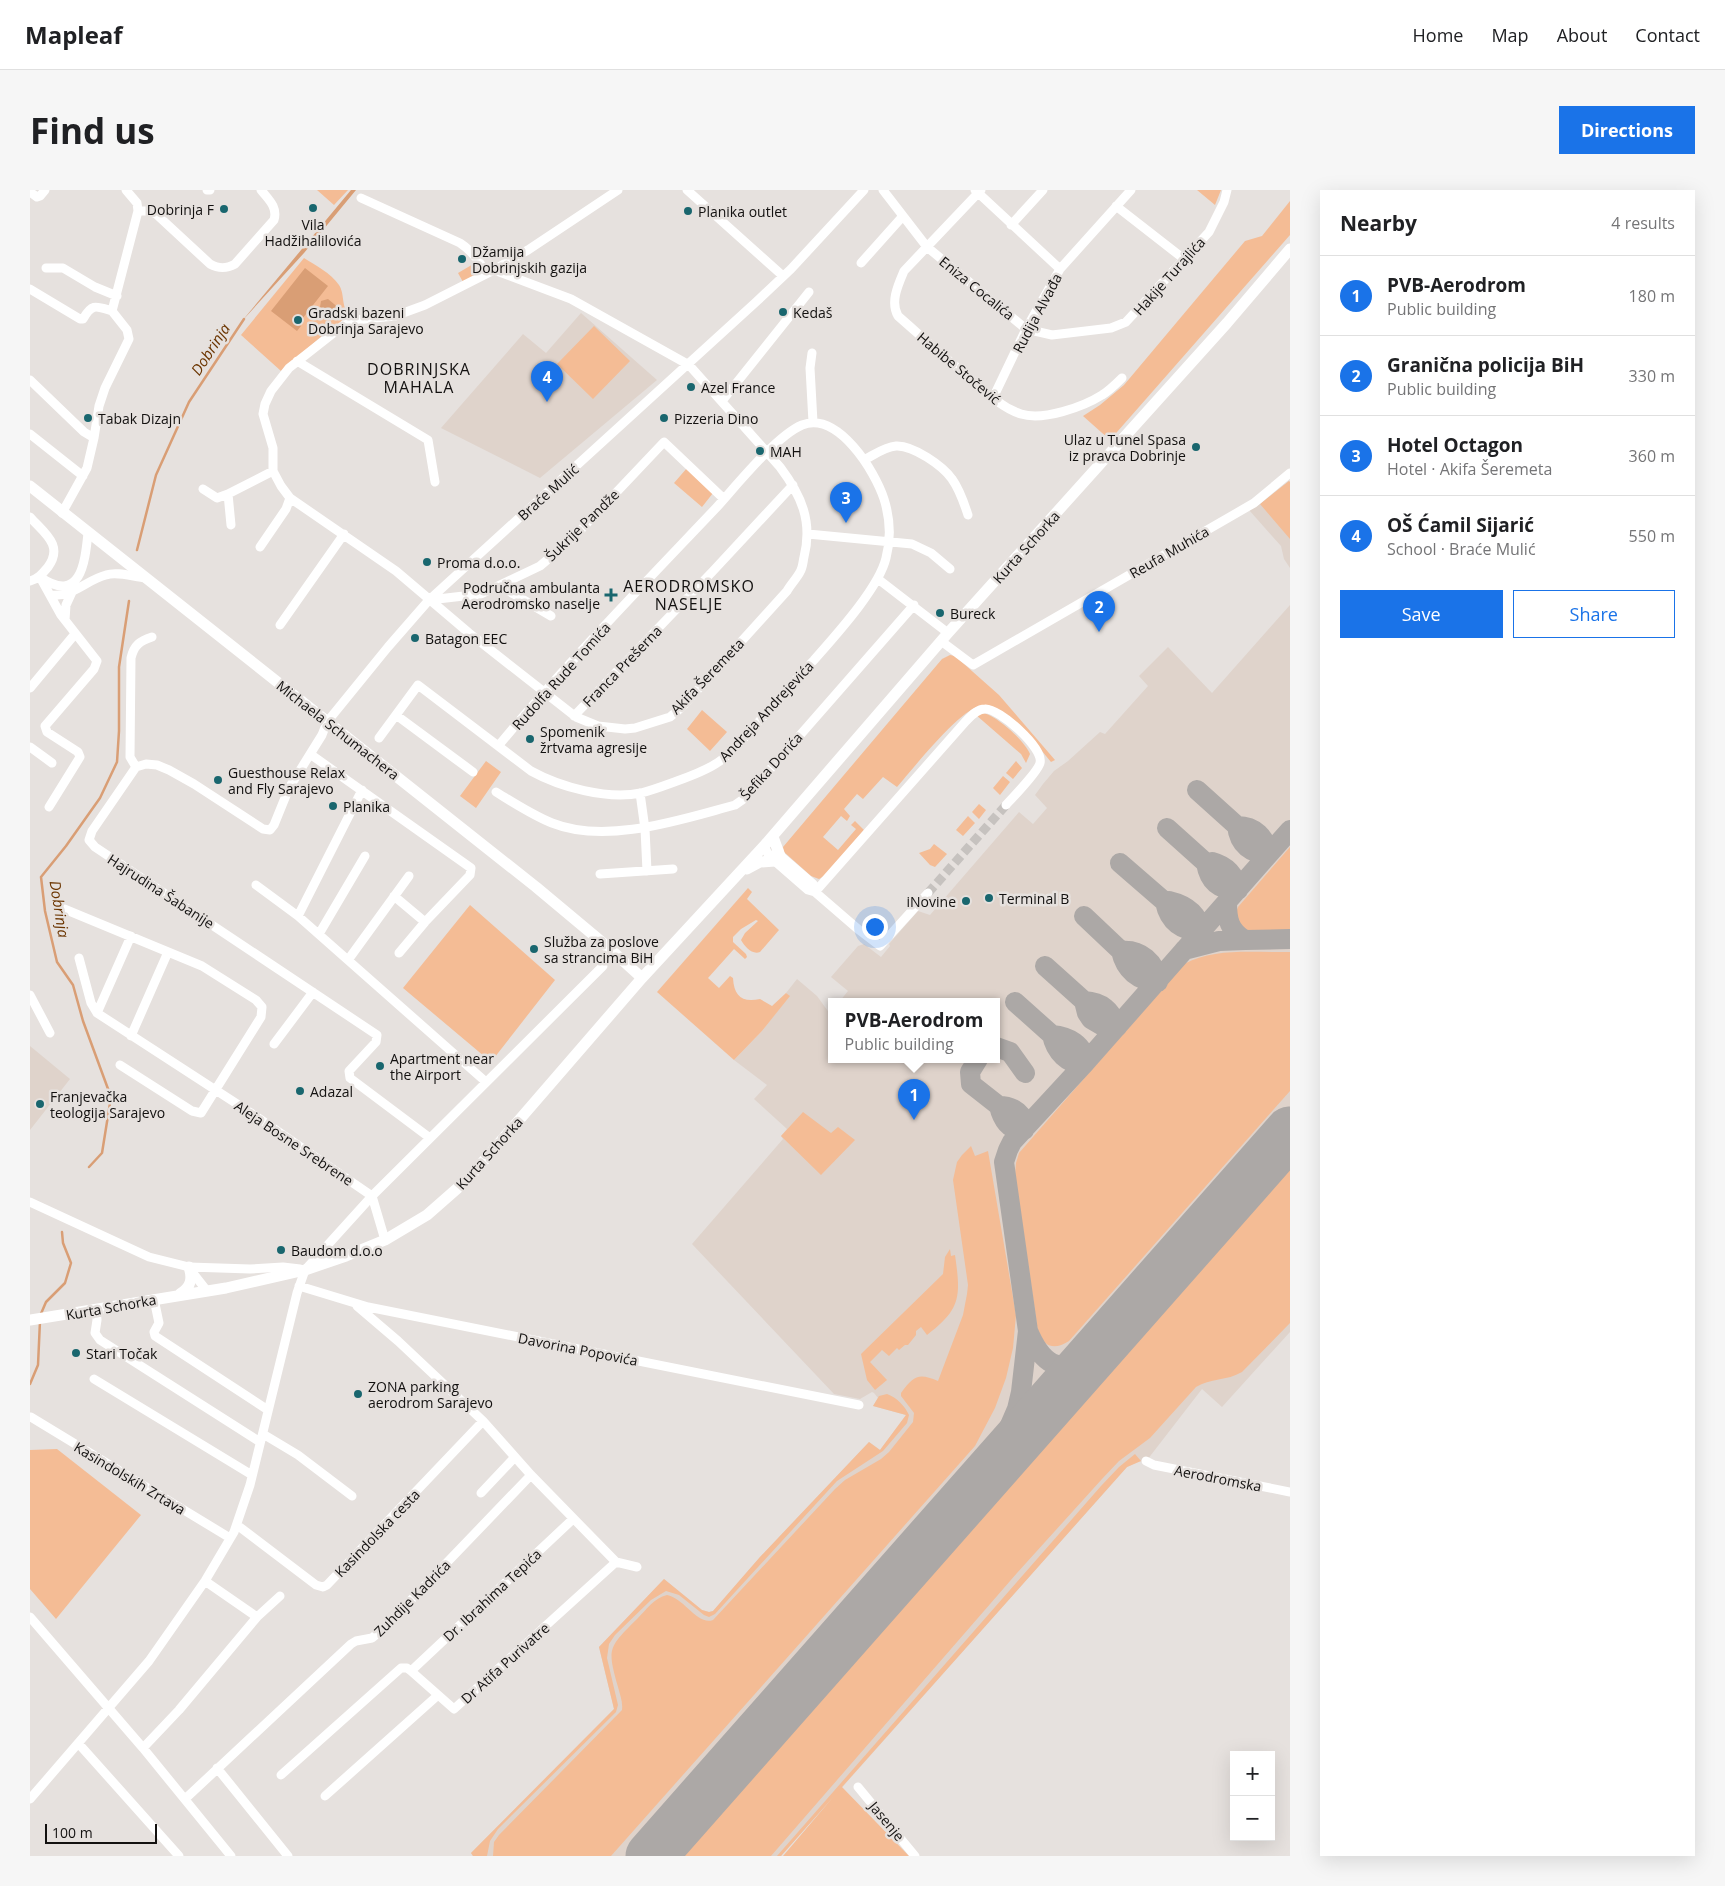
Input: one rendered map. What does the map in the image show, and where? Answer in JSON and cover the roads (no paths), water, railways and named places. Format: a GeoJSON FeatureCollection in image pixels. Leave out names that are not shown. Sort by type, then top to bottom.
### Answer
{"type":"FeatureCollection","features":[{"type":"Feature","properties":{"kind":"main road","name":"Kurta Schorka"},"geometry":{"type":"LineString","coordinates":[[30,1320],[207,1290],[305,1270],[385,1240],[427,1215],[468,1179],[642,978],[773,837],[945,637],[1227,323],[1290,249]]}},
{"type":"Feature","properties":{"kind":"main road","name":"Michaela Schumachera"},"geometry":{"type":"LineString","coordinates":[[30,486],[536,887],[642,978]]}},
{"type":"Feature","properties":{"kind":"main road"},"geometry":{"type":"LineString","coordinates":[[741,872],[760,862],[777,858],[773,837]]}},
{"type":"Feature","properties":{"kind":"main road"},"geometry":{"type":"LineString","coordinates":[[180,1294],[189,1287],[191,1282],[192,1276],[189,1267]]}},
{"type":"Feature","properties":{"kind":"street"},"geometry":{"type":"LineString","coordinates":[[30,192],[37,197],[45,190]]}},
{"type":"Feature","properties":{"kind":"street"},"geometry":{"type":"LineString","coordinates":[[112,310],[138,211],[137,203],[126,190]]}},
{"type":"Feature","properties":{"kind":"street"},"geometry":{"type":"LineString","coordinates":[[138,211],[148,211],[156,214],[210,264],[227,268],[235,264],[274,220],[276,210],[261,190]]}},
{"type":"Feature","properties":{"kind":"street"},"geometry":{"type":"LineString","coordinates":[[260,547],[286,509],[290,498],[273,470],[273,448],[263,414],[271,391],[297,361],[345,324],[355,320],[395,316],[425,305],[490,272],[528,250],[618,190]]}},
{"type":"Feature","properties":{"kind":"street"},"geometry":{"type":"LineString","coordinates":[[687,190],[783,276]]}},
{"type":"Feature","properties":{"kind":"street","name":"Braće Mulić"},"geometry":{"type":"LineString","coordinates":[[310,754],[322,735],[327,722],[429,600],[689,365],[783,276],[864,190]]}},
{"type":"Feature","properties":{"kind":"street","name":"Eniza Cocalića"},"geometry":{"type":"LineString","coordinates":[[884,190],[927,247],[1026,328]]}},
{"type":"Feature","properties":{"kind":"street"},"geometry":{"type":"LineString","coordinates":[[1011,225],[1043,190]]}},
{"type":"Feature","properties":{"kind":"street","name":"Rudija Alvađa"},"geometry":{"type":"LineString","coordinates":[[993,398],[1026,328],[1060,269],[1131,190]]}},
{"type":"Feature","properties":{"kind":"street","name":"Hakije Turajlića"},"geometry":{"type":"LineString","coordinates":[[1026,328],[1052,335],[1111,328],[1126,322],[1208,232],[1224,202],[1227,190]]}},
{"type":"Feature","properties":{"kind":"street"},"geometry":{"type":"LineString","coordinates":[[927,247],[978,191],[1011,225],[1060,269]]}},
{"type":"Feature","properties":{"kind":"street"},"geometry":{"type":"LineString","coordinates":[[361,198],[460,243],[490,272]]}},
{"type":"Feature","properties":{"kind":"street"},"geometry":{"type":"LineString","coordinates":[[1116,206],[1184,259]]}},
{"type":"Feature","properties":{"kind":"street"},"geometry":{"type":"LineString","coordinates":[[861,262],[903,216]]}},
{"type":"Feature","properties":{"kind":"street","name":"Habibe Stočević"},"geometry":{"type":"LineString","coordinates":[[927,247],[904,271],[897,288],[894,310],[898,316],[993,398],[1010,410],[1034,416],[1088,404],[1104,394],[1122,378]]}},
{"type":"Feature","properties":{"kind":"street"},"geometry":{"type":"LineString","coordinates":[[46,268],[63,268],[95,287],[116,296]]}},
{"type":"Feature","properties":{"kind":"street","name":"Akifa Šeremeta"},"geometry":{"type":"LineString","coordinates":[[290,498],[396,571],[429,600],[575,716],[598,726],[625,729],[648,724],[670,716],[682,707],[787,590],[801,570],[808,534],[807,521],[793,485],[689,365],[571,299],[490,272]]}},
{"type":"Feature","properties":{"kind":"street"},"geometry":{"type":"LineString","coordinates":[[30,289],[80,319],[83,319],[89,309],[93,307],[97,306],[112,310],[127,330],[129,339],[105,388],[99,406],[87,468],[62,513]]}},
{"type":"Feature","properties":{"kind":"street"},"geometry":{"type":"LineString","coordinates":[[722,402],[809,292]]}},
{"type":"Feature","properties":{"kind":"street"},"geometry":{"type":"LineString","coordinates":[[767,453],[793,430],[813,422],[810,368],[812,352]]}},
{"type":"Feature","properties":{"kind":"street"},"geometry":{"type":"LineString","coordinates":[[297,361],[428,440],[435,482]]}},
{"type":"Feature","properties":{"kind":"street"},"geometry":{"type":"LineString","coordinates":[[30,380],[84,432],[94,438]]}},
{"type":"Feature","properties":{"kind":"street","name":"Andreja Andrejevića"},"geometry":{"type":"LineString","coordinates":[[379,738],[418,685],[530,771],[548,780],[574,788],[605,792],[640,793],[688,777],[719,762],[838,632],[878,579],[886,560],[889,541],[888,519],[884,498],[875,478],[864,460],[835,430],[813,422]]}},
{"type":"Feature","properties":{"kind":"street"},"geometry":{"type":"LineString","coordinates":[[30,434],[83,476]]}},
{"type":"Feature","properties":{"kind":"street","name":"Šukrije Pandže"},"geometry":{"type":"LineString","coordinates":[[429,600],[481,594],[540,566],[560,549],[664,442],[724,499]]}},
{"type":"Feature","properties":{"kind":"street"},"geometry":{"type":"LineString","coordinates":[[864,460],[885,448],[898,446],[925,456],[952,478],[962,497],[968,515]]}},
{"type":"Feature","properties":{"kind":"street","name":"Rudolfa Rude Tomića"},"geometry":{"type":"LineString","coordinates":[[499,746],[543,692],[767,453]]}},
{"type":"Feature","properties":{"kind":"street"},"geometry":{"type":"LineString","coordinates":[[203,489],[217,498],[273,470]]}},
{"type":"Feature","properties":{"kind":"street","name":"Reufa Muhića"},"geometry":{"type":"LineString","coordinates":[[945,637],[973,665],[1254,503],[1290,473]]}},
{"type":"Feature","properties":{"kind":"street","name":"Franca Prešerna"},"geometry":{"type":"LineString","coordinates":[[575,716],[793,485]]}},
{"type":"Feature","properties":{"kind":"street"},"geometry":{"type":"LineString","coordinates":[[228,494],[231,525]]}},
{"type":"Feature","properties":{"kind":"street"},"geometry":{"type":"LineString","coordinates":[[30,517],[54,544],[55,551],[53,560],[40,577],[30,581]]}},
{"type":"Feature","properties":{"kind":"street"},"geometry":{"type":"LineString","coordinates":[[50,595],[64,585],[74,581],[83,570],[88,533]]}},
{"type":"Feature","properties":{"kind":"street"},"geometry":{"type":"LineString","coordinates":[[280,624],[344,534]]}},
{"type":"Feature","properties":{"kind":"street"},"geometry":{"type":"LineString","coordinates":[[808,534],[889,541],[920,546],[950,570]]}},
{"type":"Feature","properties":{"kind":"street"},"geometry":{"type":"LineString","coordinates":[[50,595],[61,596],[98,578],[111,574],[146,578]]}},
{"type":"Feature","properties":{"kind":"street"},"geometry":{"type":"LineString","coordinates":[[40,577],[54,585],[64,585]]}},
{"type":"Feature","properties":{"kind":"street"},"geometry":{"type":"LineString","coordinates":[[40,577],[65,620],[97,661],[94,669],[45,726],[46,732],[78,752],[80,757],[49,807]]}},
{"type":"Feature","properties":{"kind":"street"},"geometry":{"type":"LineString","coordinates":[[878,579],[914,605],[945,637]]}},
{"type":"Feature","properties":{"kind":"street"},"geometry":{"type":"LineString","coordinates":[[500,586],[551,616]]}},
{"type":"Feature","properties":{"kind":"street"},"geometry":{"type":"LineString","coordinates":[[65,620],[66,605],[72,592]]}},
{"type":"Feature","properties":{"kind":"street","name":"Šefika Dorića"},"geometry":{"type":"LineString","coordinates":[[496,792],[530,813],[554,824],[611,832],[645,829],[735,805],[745,798],[914,605]]}},
{"type":"Feature","properties":{"kind":"street"},"geometry":{"type":"LineString","coordinates":[[30,688],[75,634]]}},
{"type":"Feature","properties":{"kind":"street"},"geometry":{"type":"LineString","coordinates":[[152,637],[138,643],[134,648],[131,658],[130,757],[136,767],[146,764],[157,765],[169,770],[267,830],[270,830],[274,825],[289,788],[310,754],[471,868],[470,875],[425,922],[400,953]]}},
{"type":"Feature","properties":{"kind":"street"},"geometry":{"type":"LineString","coordinates":[[816,892],[966,721],[983,709],[989,709],[998,713],[1012,724],[1034,746],[1040,756],[1040,763],[1006,805]]}},
{"type":"Feature","properties":{"kind":"street"},"geometry":{"type":"LineString","coordinates":[[396,715],[472,772]]}},
{"type":"Feature","properties":{"kind":"street"},"geometry":{"type":"LineString","coordinates":[[30,747],[52,763]]}},
{"type":"Feature","properties":{"kind":"street","name":"Hajrudina Šabanije"},"geometry":{"type":"LineString","coordinates":[[136,767],[92,831],[90,840],[92,844],[378,1036],[376,1042],[349,1071],[350,1078],[430,1138]]}},
{"type":"Feature","properties":{"kind":"street"},"geometry":{"type":"LineString","coordinates":[[298,916],[362,790]]}},
{"type":"Feature","properties":{"kind":"street"},"geometry":{"type":"LineString","coordinates":[[640,793],[645,829],[647,871]]}},
{"type":"Feature","properties":{"kind":"street"},"geometry":{"type":"LineString","coordinates":[[764,846],[766,852],[813,884],[816,892],[880,946],[928,892]]}},
{"type":"Feature","properties":{"kind":"street"},"geometry":{"type":"LineString","coordinates":[[319,934],[365,856]]}},
{"type":"Feature","properties":{"kind":"street"},"geometry":{"type":"LineString","coordinates":[[600,874],[673,869]]}},
{"type":"Feature","properties":{"kind":"street"},"geometry":{"type":"LineString","coordinates":[[348,960],[409,876]]}},
{"type":"Feature","properties":{"kind":"street"},"geometry":{"type":"LineString","coordinates":[[256,885],[298,916],[486,1082]]}},
{"type":"Feature","properties":{"kind":"street"},"geometry":{"type":"LineString","coordinates":[[394,896],[425,922]]}},
{"type":"Feature","properties":{"kind":"street"},"geometry":{"type":"LineString","coordinates":[[57,906],[202,966],[256,1000],[262,1007],[261,1016],[203,1111],[195,1113],[120,1065]]}},
{"type":"Feature","properties":{"kind":"street"},"geometry":{"type":"LineString","coordinates":[[97,1014],[131,936]]}},
{"type":"Feature","properties":{"kind":"street"},"geometry":{"type":"LineString","coordinates":[[131,1036],[168,952]]}},
{"type":"Feature","properties":{"kind":"street"},"geometry":{"type":"LineString","coordinates":[[79,958],[91,1003],[97,1014]]}},
{"type":"Feature","properties":{"kind":"street"},"geometry":{"type":"LineString","coordinates":[[30,1799],[149,1661],[205,1580],[237,1525],[252,1475],[299,1286],[305,1270],[372,1196],[603,966]]}},
{"type":"Feature","properties":{"kind":"street"},"geometry":{"type":"LineString","coordinates":[[274,1044],[313,992]]}},
{"type":"Feature","properties":{"kind":"street"},"geometry":{"type":"LineString","coordinates":[[30,995],[50,1033]]}},
{"type":"Feature","properties":{"kind":"street","name":"Aleja Bosne Srebrene"},"geometry":{"type":"LineString","coordinates":[[97,1014],[372,1196]]}},
{"type":"Feature","properties":{"kind":"street"},"geometry":{"type":"LineString","coordinates":[[372,1196],[385,1240]]}},
{"type":"Feature","properties":{"kind":"street"},"geometry":{"type":"LineString","coordinates":[[30,1202],[149,1257],[189,1267],[250,1269],[283,1267],[305,1270]]}},
{"type":"Feature","properties":{"kind":"street"},"geometry":{"type":"LineString","coordinates":[[189,1267],[207,1290]]}},
{"type":"Feature","properties":{"kind":"street","name":"Davorina Popovića"},"geometry":{"type":"LineString","coordinates":[[299,1286],[355,1304],[859,1405]]}},
{"type":"Feature","properties":{"kind":"street"},"geometry":{"type":"LineString","coordinates":[[154,1299],[159,1324],[154,1332],[155,1336],[268,1410]]}},
{"type":"Feature","properties":{"kind":"street"},"geometry":{"type":"LineString","coordinates":[[355,1304],[392,1335],[483,1421],[531,1475],[616,1562],[637,1567]]}},
{"type":"Feature","properties":{"kind":"street"},"geometry":{"type":"LineString","coordinates":[[96,1309],[95,1333],[100,1340],[261,1438],[298,1455],[352,1496]]}},
{"type":"Feature","properties":{"kind":"street"},"geometry":{"type":"LineString","coordinates":[[94,1379],[252,1475]]}},
{"type":"Feature","properties":{"kind":"street","name":"Kasindolskih Zrtava"},"geometry":{"type":"LineString","coordinates":[[31,1417],[230,1538]]}},
{"type":"Feature","properties":{"kind":"street","name":"Kasindolska cesta"},"geometry":{"type":"LineString","coordinates":[[237,1525],[316,1585],[323,1587],[483,1421]]}},
{"type":"Feature","properties":{"kind":"street"},"geometry":{"type":"LineString","coordinates":[[481,1493],[515,1457]]}},
{"type":"Feature","properties":{"kind":"street","name":"Aerodromska"},"geometry":{"type":"LineString","coordinates":[[1146,1461],[1154,1465],[1290,1492]]}},
{"type":"Feature","properties":{"kind":"street","name":"Zuhdije Kadrića"},"geometry":{"type":"LineString","coordinates":[[185,1799],[351,1644],[356,1641],[372,1638],[384,1628],[531,1475]]}},
{"type":"Feature","properties":{"kind":"street","name":"Dr. Ibrahima Tepića"},"geometry":{"type":"LineString","coordinates":[[281,1775],[396,1673],[404,1668],[411,1671],[573,1519]]}},
{"type":"Feature","properties":{"kind":"street","name":"Dr Atifa Purivatre"},"geometry":{"type":"LineString","coordinates":[[325,1796],[437,1696],[454,1709],[616,1562]]}},
{"type":"Feature","properties":{"kind":"street"},"geometry":{"type":"LineString","coordinates":[[205,1580],[257,1617]]}},
{"type":"Feature","properties":{"kind":"street"},"geometry":{"type":"LineString","coordinates":[[143,1748],[179,1710],[257,1617],[280,1596]]}},
{"type":"Feature","properties":{"kind":"street"},"geometry":{"type":"LineString","coordinates":[[30,1617],[143,1748],[231,1856]]}},
{"type":"Feature","properties":{"kind":"street"},"geometry":{"type":"LineString","coordinates":[[411,1671],[437,1696]]}},
{"type":"Feature","properties":{"kind":"street"},"geometry":{"type":"LineString","coordinates":[[78,1743],[179,1856]]}},
{"type":"Feature","properties":{"kind":"street"},"geometry":{"type":"LineString","coordinates":[[217,1768],[288,1856]]}},
{"type":"Feature","properties":{"kind":"street","name":"Jasenje"},"geometry":{"type":"LineString","coordinates":[[858,1787],[915,1856]]}},
{"type":"Feature","properties":{"kind":"waterway","name":"Dobrinja"},"geometry":{"type":"LineString","coordinates":[[137,550],[156,475],[189,402],[244,319]]}},
{"type":"Feature","properties":{"kind":"waterway","name":"Dobrinja"},"geometry":{"type":"LineString","coordinates":[[89,1167],[102,1153],[111,1097],[83,1021],[73,985],[57,962],[45,911],[41,877],[100,798],[117,762],[119,667],[129,601]]}},
{"type":"Feature","properties":{"kind":"waterway","name":"Dobrinja"},"geometry":{"type":"LineString","coordinates":[[40,1316],[46,1302],[65,1283],[71,1263],[63,1243],[62,1232]]}},
{"type":"Feature","properties":{"kind":"waterway","name":"Dobrinja"},"geometry":{"type":"LineString","coordinates":[[30,1384],[38,1365],[40,1321]]}},
{"type":"Feature","properties":{"kind":"tunnel"},"geometry":{"type":"LineString","coordinates":[[928,893],[1006,805]]}},
{"type":"Feature","properties":{"kind":"place","name":"Vila Hadžihalilovića"},"geometry":{"type":"Point","coordinates":[313,208]}},
{"type":"Feature","properties":{"kind":"place","name":"Dobrinja F"},"geometry":{"type":"Point","coordinates":[224,209]}},
{"type":"Feature","properties":{"kind":"place","name":"Planika outlet"},"geometry":{"type":"Point","coordinates":[688,211]}},
{"type":"Feature","properties":{"kind":"place","name":"Džamija Dobrinjskih gazija"},"geometry":{"type":"Point","coordinates":[462,259]}},
{"type":"Feature","properties":{"kind":"place","name":"Kedaš"},"geometry":{"type":"Point","coordinates":[783,312]}},
{"type":"Feature","properties":{"kind":"place","name":"Gradski bazeni Dobrinja Sarajevo"},"geometry":{"type":"Point","coordinates":[298,320]}},
{"type":"Feature","properties":{"kind":"place","name":"Azel France"},"geometry":{"type":"Point","coordinates":[691,387]}},
{"type":"Feature","properties":{"kind":"place","name":"OŠ Ćamil Sijarić"},"geometry":{"type":"Point","coordinates":[547,402]}},
{"type":"Feature","properties":{"kind":"place","name":"Tabak Dizajn"},"geometry":{"type":"Point","coordinates":[88,418]}},
{"type":"Feature","properties":{"kind":"place","name":"Pizzeria Dino"},"geometry":{"type":"Point","coordinates":[664,418]}},
{"type":"Feature","properties":{"kind":"place","name":"Ulaz u Tunel Spasa iz pravca Dobrinje"},"geometry":{"type":"Point","coordinates":[1196,447]}},
{"type":"Feature","properties":{"kind":"place","name":"MAH"},"geometry":{"type":"Point","coordinates":[760,451]}},
{"type":"Feature","properties":{"kind":"place","name":"Hotel Octagon"},"geometry":{"type":"Point","coordinates":[846,523]}},
{"type":"Feature","properties":{"kind":"place","name":"Proma d.o.o."},"geometry":{"type":"Point","coordinates":[427,562]}},
{"type":"Feature","properties":{"kind":"place","name":"Područna ambulanta Aerodromsko naselje"},"geometry":{"type":"Point","coordinates":[611,595]}},
{"type":"Feature","properties":{"kind":"place","name":"Bureck"},"geometry":{"type":"Point","coordinates":[940,613]}},
{"type":"Feature","properties":{"kind":"place","name":"Granična policija BiH"},"geometry":{"type":"Point","coordinates":[1099,632]}},
{"type":"Feature","properties":{"kind":"place","name":"Batagon EEC"},"geometry":{"type":"Point","coordinates":[415,638]}},
{"type":"Feature","properties":{"kind":"place","name":"Spomenik žrtvama agresije"},"geometry":{"type":"Point","coordinates":[530,739]}},
{"type":"Feature","properties":{"kind":"place","name":"Guesthouse Relax and Fly Sarajevo"},"geometry":{"type":"Point","coordinates":[218,780]}},
{"type":"Feature","properties":{"kind":"place","name":"Planika"},"geometry":{"type":"Point","coordinates":[333,806]}},
{"type":"Feature","properties":{"kind":"place","name":"Terminal B"},"geometry":{"type":"Point","coordinates":[989,898]}},
{"type":"Feature","properties":{"kind":"place","name":"iNovine"},"geometry":{"type":"Point","coordinates":[966,901]}},
{"type":"Feature","properties":{"kind":"place","name":"Služba za poslove sa strancima BiH"},"geometry":{"type":"Point","coordinates":[534,949]}},
{"type":"Feature","properties":{"kind":"place","name":"Apartment near the Airport"},"geometry":{"type":"Point","coordinates":[380,1066]}},
{"type":"Feature","properties":{"kind":"place","name":"Adazal"},"geometry":{"type":"Point","coordinates":[300,1091]}},
{"type":"Feature","properties":{"kind":"place","name":"Franjevačka teologija Sarajevo"},"geometry":{"type":"Point","coordinates":[40,1104]}},
{"type":"Feature","properties":{"kind":"place","name":"PVB-Aerodrom"},"geometry":{"type":"Point","coordinates":[914,1120]}},
{"type":"Feature","properties":{"kind":"place","name":"Baudom d.o.o"},"geometry":{"type":"Point","coordinates":[281,1250]}},
{"type":"Feature","properties":{"kind":"place","name":"Stari Točak"},"geometry":{"type":"Point","coordinates":[76,1353]}},
{"type":"Feature","properties":{"kind":"place","name":"ZONA parking aerodrom Sarajevo"},"geometry":{"type":"Point","coordinates":[358,1394]}},
{"type":"Feature","properties":{"kind":"district","name":"DOBRINJSKA MAHALA"},"geometry":{"type":"Point","coordinates":[419,378]}},
{"type":"Feature","properties":{"kind":"district","name":"AERODROMSKO NASELJE"},"geometry":{"type":"Point","coordinates":[689,595]}}]}
